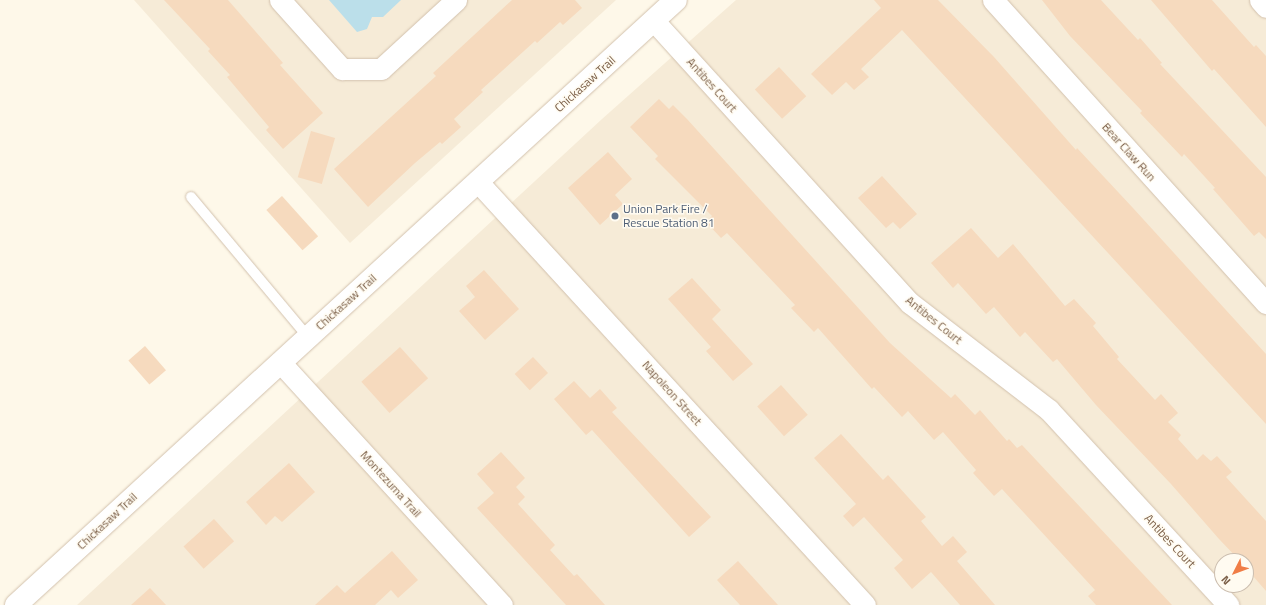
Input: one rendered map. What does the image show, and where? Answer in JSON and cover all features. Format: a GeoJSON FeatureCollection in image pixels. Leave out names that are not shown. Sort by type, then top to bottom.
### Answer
{"type":"FeatureCollection","features":[{"type":"Feature","properties":{"kind":"street"},"geometry":{"type":"LineString","coordinates":[[280,0],[342,69],[381,69],[456,0]]}},
{"type":"Feature","properties":{"kind":"street","name":"Chickasaw Trail"},"geometry":{"type":"LineString","coordinates":[[16,605],[676,0]]}},
{"type":"Feature","properties":{"kind":"street","name":"Bear Claw Run"},"geometry":{"type":"LineString","coordinates":[[993,0],[1266,303]]}},
{"type":"Feature","properties":{"kind":"street"},"geometry":{"type":"LineString","coordinates":[[1260,0],[1266,7]]}},
{"type":"Feature","properties":{"kind":"street","name":"Antibes Court"},"geometry":{"type":"LineString","coordinates":[[654,21],[910,303],[1049,410],[1228,605]]}},
{"type":"Feature","properties":{"kind":"street","name":"Napoleon Street"},"geometry":{"type":"LineString","coordinates":[[478,182],[866,605]]}},
{"type":"Feature","properties":{"kind":"street","name":"Montezuma Trail"},"geometry":{"type":"LineString","coordinates":[[280,362],[502,605]]}},
{"type":"Feature","properties":{"kind":"lane"},"geometry":{"type":"LineString","coordinates":[[191,198],[308,337]]}},
{"type":"Feature","properties":{"kind":"shaded area"},"geometry":{"type":"Polygon","coordinates":[[[134,0],[616,0],[350,243],[134,0]]]}},
{"type":"Feature","properties":{"kind":"shaded area"},"geometry":{"type":"Polygon","coordinates":[[[736,0],[1266,0],[1266,605],[77,605],[602,119],[736,0]]]}},
{"type":"Feature","properties":{"kind":"water"},"geometry":{"type":"Polygon","coordinates":[[[329,0],[401,0],[383,17],[372,17],[367,29],[357,32],[329,0]]]}},
{"type":"Feature","properties":{"kind":"building"},"geometry":{"type":"Polygon","coordinates":[[[164,0],[228,0],[283,63],[280,65],[323,113],[283,149],[266,130],[269,127],[227,77],[230,75],[208,51],[210,49],[164,0]]]}},
{"type":"Feature","properties":{"kind":"building"},"geometry":{"type":"Polygon","coordinates":[[[512,0],[575,0],[582,8],[563,25],[560,22],[537,43],[535,41],[481,90],[483,92],[454,119],[461,127],[442,144],[440,142],[415,163],[368,207],[334,169],[436,76],[433,73],[512,0]]]}},
{"type":"Feature","properties":{"kind":"building"},"geometry":{"type":"Polygon","coordinates":[[[874,0],[938,0],[994,57],[1076,150],[1077,148],[1266,354],[1266,424],[902,30],[861,69],[869,77],[854,90],[846,82],[832,95],[811,74],[881,8],[874,0]]]}},
{"type":"Feature","properties":{"kind":"building"},"geometry":{"type":"Polygon","coordinates":[[[1042,0],[1101,0],[1138,40],[1140,38],[1162,63],[1160,64],[1266,177],[1266,239],[1259,232],[1254,236],[1213,189],[1215,188],[1184,154],[1182,157],[1140,113],[1142,111],[1070,36],[1042,0]]]}},
{"type":"Feature","properties":{"kind":"building"},"geometry":{"type":"Polygon","coordinates":[[[1151,0],[1212,0],[1254,47],[1256,45],[1266,56],[1266,127],[1214,69],[1212,71],[1151,0]]]}},
{"type":"Feature","properties":{"kind":"building"},"geometry":{"type":"Polygon","coordinates":[[[779,67],[806,96],[782,119],[755,90],[779,67]]]}},
{"type":"Feature","properties":{"kind":"building"},"geometry":{"type":"Polygon","coordinates":[[[659,99],[669,109],[673,105],[687,119],[890,343],[951,398],[955,394],[975,415],[980,410],[1007,441],[1009,439],[1017,448],[1022,445],[1172,605],[1096,605],[1088,596],[1095,590],[1002,489],[994,496],[973,473],[976,470],[943,432],[934,440],[908,411],[902,417],[874,387],[872,389],[818,328],[814,332],[791,308],[795,305],[727,233],[721,238],[706,222],[712,216],[655,159],[658,156],[630,127],[659,99]]]}},
{"type":"Feature","properties":{"kind":"building"},"geometry":{"type":"Polygon","coordinates":[[[311,131],[335,138],[322,184],[298,177],[311,131]]]}},
{"type":"Feature","properties":{"kind":"building"},"geometry":{"type":"Polygon","coordinates":[[[608,152],[632,179],[615,195],[623,204],[600,225],[568,188],[608,152]]]}},
{"type":"Feature","properties":{"kind":"building"},"geometry":{"type":"Polygon","coordinates":[[[882,176],[917,214],[900,229],[893,222],[886,228],[858,198],[882,176]]]}},
{"type":"Feature","properties":{"kind":"building"},"geometry":{"type":"Polygon","coordinates":[[[282,196],[318,236],[303,250],[266,210],[282,196]]]}},
{"type":"Feature","properties":{"kind":"building"},"geometry":{"type":"Polygon","coordinates":[[[971,228],[998,258],[1013,244],[1065,306],[1074,299],[1096,323],[1093,326],[1119,357],[1117,359],[1155,400],[1161,394],[1178,413],[1168,422],[1181,435],[1178,439],[1197,460],[1203,454],[1211,461],[1217,456],[1232,472],[1226,477],[1266,521],[1266,591],[1254,577],[1254,553],[1232,553],[1171,484],[1096,405],[1057,359],[1053,362],[1025,332],[1020,337],[994,307],[986,314],[958,283],[953,288],[931,263],[971,228]]]}},
{"type":"Feature","properties":{"kind":"building"},"geometry":{"type":"Polygon","coordinates":[[[484,270],[519,309],[485,340],[459,311],[475,297],[466,286],[484,270]]]}},
{"type":"Feature","properties":{"kind":"building"},"geometry":{"type":"Polygon","coordinates":[[[692,278],[721,310],[712,319],[753,364],[733,381],[706,351],[711,347],[668,299],[692,278]]]}},
{"type":"Feature","properties":{"kind":"building"},"geometry":{"type":"Polygon","coordinates":[[[145,346],[166,370],[149,385],[128,360],[145,346]]]}},
{"type":"Feature","properties":{"kind":"building"},"geometry":{"type":"Polygon","coordinates":[[[400,347],[428,378],[389,413],[361,382],[400,347]]]}},
{"type":"Feature","properties":{"kind":"building"},"geometry":{"type":"Polygon","coordinates":[[[533,357],[548,373],[530,390],[515,374],[533,357]]]}},
{"type":"Feature","properties":{"kind":"building"},"geometry":{"type":"Polygon","coordinates":[[[574,381],[590,398],[600,389],[617,408],[612,412],[711,517],[689,537],[592,430],[586,435],[554,399],[574,381]]]}},
{"type":"Feature","properties":{"kind":"building"},"geometry":{"type":"Polygon","coordinates":[[[781,385],[808,415],[784,436],[757,406],[781,385]]]}},
{"type":"Feature","properties":{"kind":"building"},"geometry":{"type":"Polygon","coordinates":[[[841,434],[883,480],[888,475],[926,517],[921,521],[942,546],[953,536],[967,552],[957,561],[995,605],[960,605],[931,572],[912,589],[894,568],[903,560],[864,517],[853,527],[843,516],[856,504],[814,458],[841,434]]]}},
{"type":"Feature","properties":{"kind":"building"},"geometry":{"type":"Polygon","coordinates":[[[501,452],[525,478],[516,487],[525,497],[518,504],[555,545],[550,550],[574,576],[577,574],[605,605],[566,605],[477,508],[494,493],[477,474],[501,452]]]}},
{"type":"Feature","properties":{"kind":"building"},"geometry":{"type":"Polygon","coordinates":[[[289,463],[315,492],[282,522],[275,516],[266,525],[246,502],[289,463]]]}},
{"type":"Feature","properties":{"kind":"building"},"geometry":{"type":"Polygon","coordinates":[[[214,519],[234,541],[204,569],[184,546],[214,519]]]}},
{"type":"Feature","properties":{"kind":"building"},"geometry":{"type":"Polygon","coordinates":[[[392,551],[418,580],[398,598],[391,590],[375,605],[315,605],[337,585],[345,593],[392,551]]]}},
{"type":"Feature","properties":{"kind":"building"},"geometry":{"type":"Polygon","coordinates":[[[738,561],[778,605],[740,605],[717,580],[738,561]]]}},
{"type":"Feature","properties":{"kind":"building"},"geometry":{"type":"Polygon","coordinates":[[[150,588],[166,605],[131,605],[150,588]]]}},
{"type":"Feature","properties":{"kind":"place","name":"Union Park Fire / Rescue Station 81"},"geometry":{"type":"Point","coordinates":[615,216]}}]}
